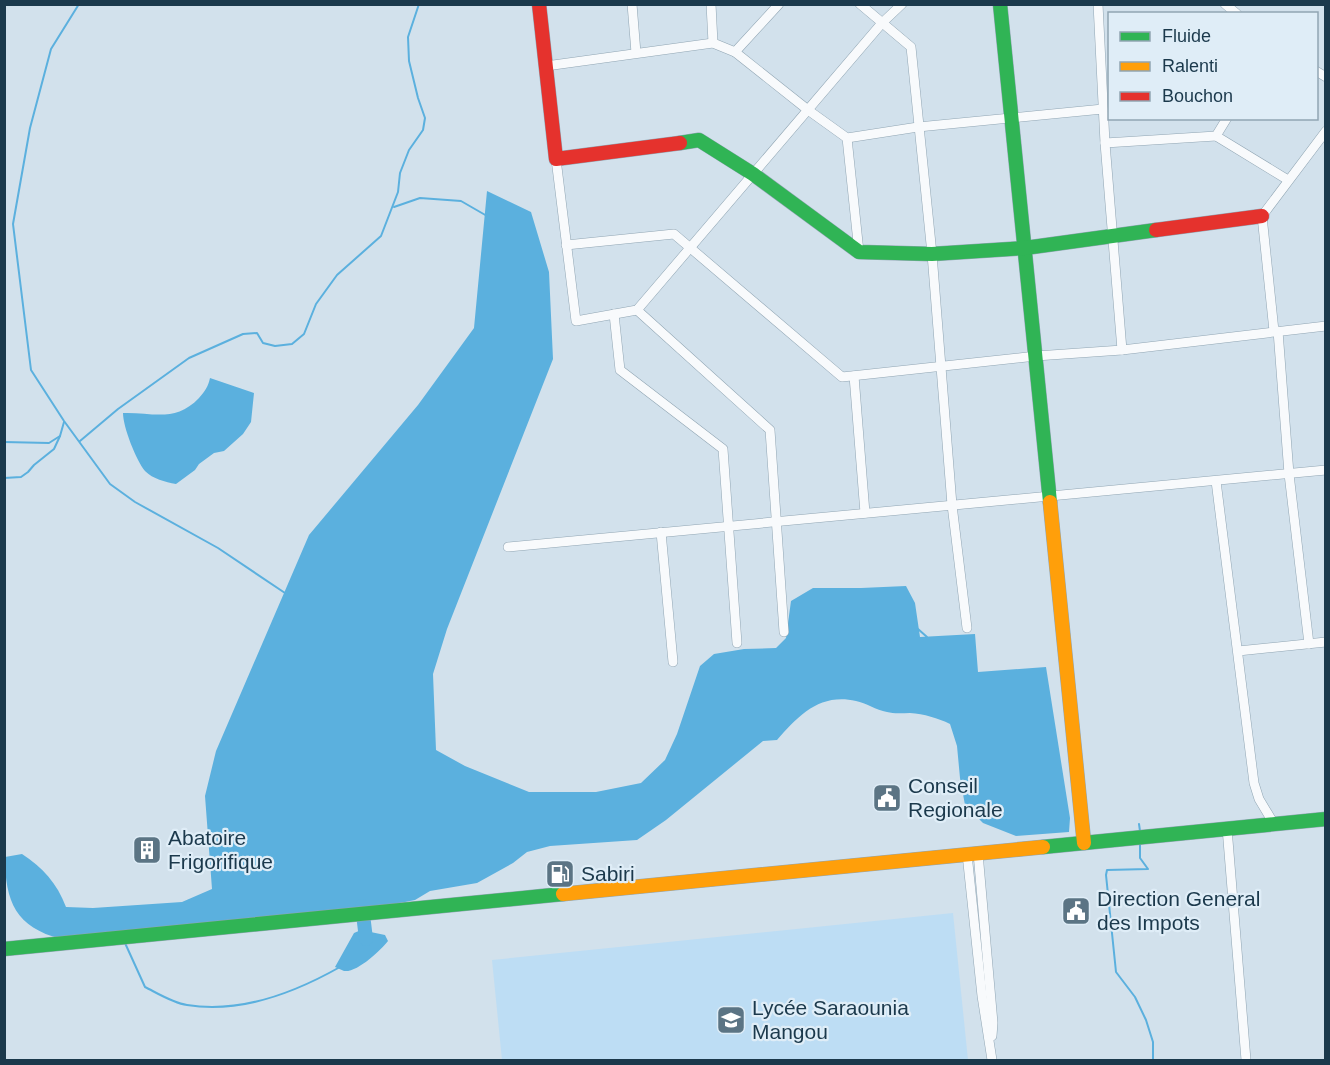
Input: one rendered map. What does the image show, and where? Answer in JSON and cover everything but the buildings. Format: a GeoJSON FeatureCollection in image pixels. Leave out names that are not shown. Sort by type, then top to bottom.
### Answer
{"type":"FeatureCollection","features":[{"type":"Feature","properties":{"kind":"main road"},"geometry":{"type":"LineString","coordinates":[[539,4],[556,159],[699,140],[753,174],[858,252],[932,254],[1025,248],[1262,216]]}},
{"type":"Feature","properties":{"kind":"main road"},"geometry":{"type":"LineString","coordinates":[[1000,4],[1084,835]]}},
{"type":"Feature","properties":{"kind":"main road"},"geometry":{"type":"LineString","coordinates":[[4,949],[973,853],[1084,835],[1227,828],[1326,819]]}},
{"type":"Feature","properties":{"kind":"street"},"geometry":{"type":"LineString","coordinates":[[632,4],[636,53]]}},
{"type":"Feature","properties":{"kind":"street"},"geometry":{"type":"LineString","coordinates":[[711,4],[713,43]]}},
{"type":"Feature","properties":{"kind":"street"},"geometry":{"type":"LineString","coordinates":[[735,52],[779,4]]}},
{"type":"Feature","properties":{"kind":"street"},"geometry":{"type":"LineString","coordinates":[[860,4],[911,47],[932,254],[952,505],[967,628]]}},
{"type":"Feature","properties":{"kind":"street"},"geometry":{"type":"LineString","coordinates":[[556,159],[576,321],[637,310],[882,23],[902,4]]}},
{"type":"Feature","properties":{"kind":"street"},"geometry":{"type":"LineString","coordinates":[[1098,4],[1105,143],[1122,350]]}},
{"type":"Feature","properties":{"kind":"street"},"geometry":{"type":"LineString","coordinates":[[546,66],[713,43],[735,52],[847,138],[918,127],[1103,109]]}},
{"type":"Feature","properties":{"kind":"street"},"geometry":{"type":"LineString","coordinates":[[1216,136],[1226,120]]}},
{"type":"Feature","properties":{"kind":"street"},"geometry":{"type":"LineString","coordinates":[[1309,644],[1262,216],[1326,131]]}},
{"type":"Feature","properties":{"kind":"street"},"geometry":{"type":"LineString","coordinates":[[1105,143],[1216,136],[1288,180]]}},
{"type":"Feature","properties":{"kind":"street"},"geometry":{"type":"LineString","coordinates":[[847,138],[858,252]]}},
{"type":"Feature","properties":{"kind":"street"},"geometry":{"type":"LineString","coordinates":[[566,245],[674,234],[842,377],[1036,356],[1122,350],[1326,326]]}},
{"type":"Feature","properties":{"kind":"street"},"geometry":{"type":"LineString","coordinates":[[637,310],[770,430],[784,632]]}},
{"type":"Feature","properties":{"kind":"street"},"geometry":{"type":"LineString","coordinates":[[614,314],[620,370],[723,449],[737,643]]}},
{"type":"Feature","properties":{"kind":"street"},"geometry":{"type":"LineString","coordinates":[[854,375],[865,513]]}},
{"type":"Feature","properties":{"kind":"street"},"geometry":{"type":"LineString","coordinates":[[508,547],[1326,470]]}},
{"type":"Feature","properties":{"kind":"street"},"geometry":{"type":"LineString","coordinates":[[1216,481],[1254,783],[1259,799],[1274,824]]}},
{"type":"Feature","properties":{"kind":"street"},"geometry":{"type":"LineString","coordinates":[[661,532],[673,662]]}},
{"type":"Feature","properties":{"kind":"street"},"geometry":{"type":"LineString","coordinates":[[1238,651],[1326,642]]}},
{"type":"Feature","properties":{"kind":"street"},"geometry":{"type":"LineString","coordinates":[[1227,828],[1246,1060]]}},
{"type":"Feature","properties":{"kind":"street"},"geometry":{"type":"LineString","coordinates":[[973,853],[993,1023],[992,1057]]}},
{"type":"Feature","properties":{"kind":"shaded area","name":"Lycée Saraounia Mangou"},"geometry":{"type":"Polygon","coordinates":[[[953,913],[968,1060],[502,1060],[492,960],[953,913]]]}},
{"type":"Feature","properties":{"kind":"water"},"geometry":{"type":"Polygon","coordinates":[[[487,191],[531,212],[549,272],[553,359],[447,629],[433,674],[436,750],[465,766],[529,792],[596,792],[641,783],[665,760],[677,734],[700,666],[714,654],[744,649],[776,648],[786,638],[791,601],[813,588],[906,586],[915,603],[920,637],[975,634],[978,672],[1046,667],[1070,818],[1069,832],[1016,836],[983,823],[965,805],[957,746],[950,724],[920,714],[893,713],[864,703],[843,699],[821,703],[811,708],[777,740],[763,741],[666,820],[637,840],[550,846],[527,852],[513,863],[477,883],[430,891],[415,900],[380,907],[61,939],[46,934],[24,920],[16,910],[7,887],[5,857],[22,854],[36,865],[54,883],[66,907],[93,908],[182,902],[212,889],[205,796],[216,751],[309,535],[418,405],[474,328],[487,191]]]}},
{"type":"Feature","properties":{"kind":"water"},"geometry":{"type":"Polygon","coordinates":[[[210,378],[254,393],[251,422],[243,434],[224,451],[214,453],[176,484],[152,476],[141,466],[134,452],[123,413],[163,414],[181,411],[199,398],[210,378]]]}},
{"type":"Feature","properties":{"kind":"water"},"geometry":{"type":"Polygon","coordinates":[[[361,930],[385,935],[388,941],[362,965],[349,971],[335,967],[354,933],[361,930]]]}},
{"type":"Feature","properties":{"kind":"waterway"},"geometry":{"type":"LineString","coordinates":[[79,4],[51,49],[30,128],[13,224],[31,370],[64,421],[110,484],[135,502],[218,548],[285,593]]}},
{"type":"Feature","properties":{"kind":"waterway"},"geometry":{"type":"LineString","coordinates":[[80,441],[118,409],[189,358],[243,334],[257,333],[263,343],[275,346],[292,344],[304,334],[316,304],[337,275],[381,236],[398,192],[400,173],[409,150],[423,130],[425,118],[409,61],[408,37],[419,4]]}},
{"type":"Feature","properties":{"kind":"waterway"},"geometry":{"type":"LineString","coordinates":[[394,207],[420,198],[461,201],[487,216]]}},
{"type":"Feature","properties":{"kind":"waterway"},"geometry":{"type":"LineString","coordinates":[[4,442],[49,443],[60,436],[64,422]]}},
{"type":"Feature","properties":{"kind":"waterway"},"geometry":{"type":"LineString","coordinates":[[4,478],[21,477],[28,472],[54,449],[60,436]]}},
{"type":"Feature","properties":{"kind":"waterway"},"geometry":{"type":"LineString","coordinates":[[918,629],[927,637]]}},
{"type":"Feature","properties":{"kind":"waterway"},"geometry":{"type":"LineString","coordinates":[[1139,824],[1140,831]]}},
{"type":"Feature","properties":{"kind":"waterway"},"geometry":{"type":"LineString","coordinates":[[1140,845],[1140,858],[1148,869],[1107,870],[1106,875],[1116,972],[1135,997],[1146,1020],[1153,1042],[1153,1060]]}},
{"type":"Feature","properties":{"kind":"waterway"},"geometry":{"type":"LineString","coordinates":[[362,906],[366,939]]}},
{"type":"Feature","properties":{"kind":"waterway"},"geometry":{"type":"LineString","coordinates":[[125,943],[145,987],[187,1005],[227,1007],[247,1004],[285,993],[340,967]]}},
{"type":"Feature","properties":{"kind":"traffic: fast"},"geometry":{"type":"LineString","coordinates":[[1000,4],[1050,502]]}},
{"type":"Feature","properties":{"kind":"traffic: fast"},"geometry":{"type":"LineString","coordinates":[[680,143],[699,140],[753,174],[859,252],[932,254],[1025,248],[1156,230]]}},
{"type":"Feature","properties":{"kind":"traffic: fast"},"geometry":{"type":"LineString","coordinates":[[1043,847],[1326,819]]}},
{"type":"Feature","properties":{"kind":"traffic: fast"},"geometry":{"type":"LineString","coordinates":[[4,949],[563,894]]}},
{"type":"Feature","properties":{"kind":"traffic: slow"},"geometry":{"type":"LineString","coordinates":[[1050,502],[1084,843]]}},
{"type":"Feature","properties":{"kind":"traffic: slow"},"geometry":{"type":"LineString","coordinates":[[563,894],[1043,847]]}},
{"type":"Feature","properties":{"kind":"traffic: jam"},"geometry":{"type":"LineString","coordinates":[[539,4],[556,159],[680,143]]}},
{"type":"Feature","properties":{"kind":"traffic: jam"},"geometry":{"type":"LineString","coordinates":[[1156,230],[1262,216]]}},
{"type":"Feature","properties":{"kind":"place","name":"Conseil Regionale"},"geometry":{"type":"Point","coordinates":[887,798]}},
{"type":"Feature","properties":{"kind":"place","name":"Abatoire Frigorifique"},"geometry":{"type":"Point","coordinates":[147,850]}},
{"type":"Feature","properties":{"kind":"place","name":"Sabiri"},"geometry":{"type":"Point","coordinates":[560,874]}},
{"type":"Feature","properties":{"kind":"place","name":"Direction General des Impots"},"geometry":{"type":"Point","coordinates":[1076,911]}},
{"type":"Feature","properties":{"kind":"place","name":"Lycée Saraounia Mangou"},"geometry":{"type":"Point","coordinates":[731,1020]}}]}
